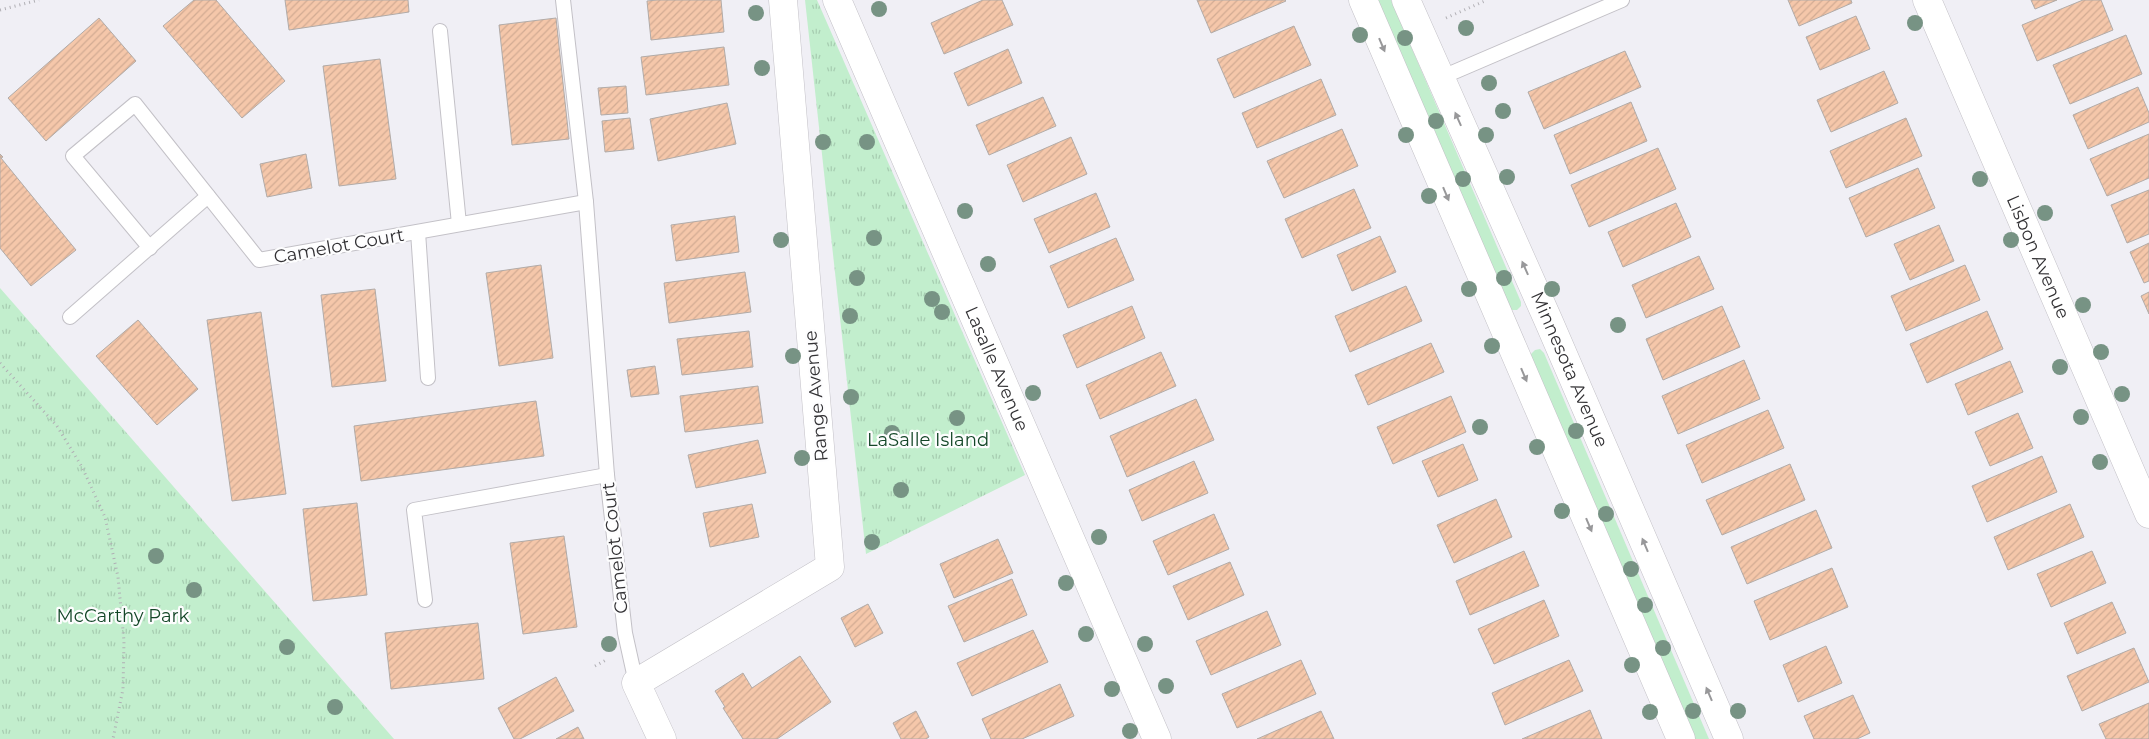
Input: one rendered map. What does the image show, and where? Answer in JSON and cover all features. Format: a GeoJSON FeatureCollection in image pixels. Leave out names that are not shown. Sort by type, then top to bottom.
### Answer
{"type":"FeatureCollection","features":[{"type":"Feature","properties":{"kind":"street","name":"Range Avenue"},"geometry":{"type":"LineString","coordinates":[[636,683],[830,567],[783,0]]}},
{"type":"Feature","properties":{"kind":"street","name":"Lasalle Avenue"},"geometry":{"type":"LineString","coordinates":[[838,0],[1157,739]]}},
{"type":"Feature","properties":{"kind":"street"},"geometry":{"type":"LineString","coordinates":[[1363,0],[1680,739]]}},
{"type":"Feature","properties":{"kind":"street","name":"Minnesota Avenue"},"geometry":{"type":"LineString","coordinates":[[1406,0],[1549,322],[1729,739]]}},
{"type":"Feature","properties":{"kind":"street","name":"Lisbon Avenue"},"geometry":{"type":"LineString","coordinates":[[1927,0],[2149,514]]}},
{"type":"Feature","properties":{"kind":"street"},"geometry":{"type":"LineString","coordinates":[[1509,341],[1549,322]]}},
{"type":"Feature","properties":{"kind":"street"},"geometry":{"type":"LineString","coordinates":[[636,683],[662,739]]}},
{"type":"Feature","properties":{"kind":"lane","name":"Camelot Court"},"geometry":{"type":"LineString","coordinates":[[563,0],[586,202],[607,475],[625,632],[636,683]]}},
{"type":"Feature","properties":{"kind":"lane"},"geometry":{"type":"LineString","coordinates":[[1440,78],[1622,0]]}},
{"type":"Feature","properties":{"kind":"lane"},"geometry":{"type":"LineString","coordinates":[[440,32],[459,224]]}},
{"type":"Feature","properties":{"kind":"lane","name":"Camelot Court"},"geometry":{"type":"LineString","coordinates":[[150,248],[73,156],[136,104],[259,260],[586,202]]}},
{"type":"Feature","properties":{"kind":"lane"},"geometry":{"type":"LineString","coordinates":[[70,318],[208,196]]}},
{"type":"Feature","properties":{"kind":"lane"},"geometry":{"type":"LineString","coordinates":[[418,232],[428,378]]}},
{"type":"Feature","properties":{"kind":"lane"},"geometry":{"type":"LineString","coordinates":[[424,600],[414,510],[607,475]]}},
{"type":"Feature","properties":{"kind":"path"},"geometry":{"type":"LineString","coordinates":[[0,10],[39,0]]}},
{"type":"Feature","properties":{"kind":"path"},"geometry":{"type":"LineString","coordinates":[[1444,19],[1486,0]]}},
{"type":"Feature","properties":{"kind":"path"},"geometry":{"type":"LineString","coordinates":[[0,363],[57,426],[82,467],[105,517],[118,577],[124,641],[123,689],[113,739]]}},
{"type":"Feature","properties":{"kind":"path"},"geometry":{"type":"LineString","coordinates":[[595,666],[610,658]]}},
{"type":"Feature","properties":{"kind":"green space","name":"LaSalle Island"},"geometry":{"type":"Polygon","coordinates":[[[805,0],[817,0],[1025,475],[866,554],[805,0]]]}},
{"type":"Feature","properties":{"kind":"green space"},"geometry":{"type":"Polygon","coordinates":[[[1377,0],[1391,0],[1521,302],[1521,306],[1517,310],[1512,310],[1508,307],[1377,0]]]}},
{"type":"Feature","properties":{"kind":"green space","name":"McCarthy Park"},"geometry":{"type":"Polygon","coordinates":[[[0,288],[394,739],[0,739],[0,288]]]}},
{"type":"Feature","properties":{"kind":"green space"},"geometry":{"type":"Polygon","coordinates":[[[1540,349],[1544,353],[1709,739],[1695,739],[1532,359],[1531,354],[1535,350],[1540,349]]]}},
{"type":"Feature","properties":{"kind":"building"},"geometry":{"type":"Polygon","coordinates":[[[194,0],[216,0],[285,81],[242,118],[163,26],[194,0]]]}},
{"type":"Feature","properties":{"kind":"building"},"geometry":{"type":"Polygon","coordinates":[[[285,0],[408,0],[409,12],[289,30],[285,0]]]}},
{"type":"Feature","properties":{"kind":"building"},"geometry":{"type":"Polygon","coordinates":[[[721,0],[724,32],[651,40],[647,1],[721,0]]]}},
{"type":"Feature","properties":{"kind":"building"},"geometry":{"type":"Polygon","coordinates":[[[983,0],[1002,0],[1013,25],[944,54],[931,23],[983,0]]]}},
{"type":"Feature","properties":{"kind":"building"},"geometry":{"type":"Polygon","coordinates":[[[1197,0],[1285,0],[1286,1],[1211,33],[1197,0]]]}},
{"type":"Feature","properties":{"kind":"building"},"geometry":{"type":"Polygon","coordinates":[[[1788,0],[1851,0],[1852,3],[1799,26],[1788,0]]]}},
{"type":"Feature","properties":{"kind":"building"},"geometry":{"type":"Polygon","coordinates":[[[2031,0],[2057,0],[2035,9],[2031,0]]]}},
{"type":"Feature","properties":{"kind":"building"},"geometry":{"type":"Polygon","coordinates":[[[2083,0],[2101,0],[2113,30],[2037,61],[2022,25],[2083,0]]]}},
{"type":"Feature","properties":{"kind":"building"},"geometry":{"type":"Polygon","coordinates":[[[1856,16],[1870,49],[1820,70],[1806,37],[1856,16]]]}},
{"type":"Feature","properties":{"kind":"building"},"geometry":{"type":"Polygon","coordinates":[[[99,18],[136,61],[46,141],[8,98],[99,18]]]}},
{"type":"Feature","properties":{"kind":"building"},"geometry":{"type":"Polygon","coordinates":[[[556,18],[569,139],[512,145],[499,25],[556,18]]]}},
{"type":"Feature","properties":{"kind":"building"},"geometry":{"type":"Polygon","coordinates":[[[1294,26],[1311,65],[1234,98],[1217,59],[1294,26]]]}},
{"type":"Feature","properties":{"kind":"building"},"geometry":{"type":"Polygon","coordinates":[[[2126,35],[2142,74],[2070,104],[2053,65],[2126,35]]]}},
{"type":"Feature","properties":{"kind":"building"},"geometry":{"type":"Polygon","coordinates":[[[724,47],[729,85],[646,95],[641,57],[724,47]]]}},
{"type":"Feature","properties":{"kind":"building"},"geometry":{"type":"Polygon","coordinates":[[[1008,49],[1022,83],[968,106],[954,73],[1008,49]]]}},
{"type":"Feature","properties":{"kind":"building"},"geometry":{"type":"Polygon","coordinates":[[[1625,51],[1641,87],[1544,129],[1528,92],[1625,51]]]}},
{"type":"Feature","properties":{"kind":"building"},"geometry":{"type":"Polygon","coordinates":[[[380,59],[396,179],[339,186],[323,66],[380,59]]]}},
{"type":"Feature","properties":{"kind":"building"},"geometry":{"type":"Polygon","coordinates":[[[1884,71],[1898,103],[1831,132],[1817,100],[1884,71]]]}},
{"type":"Feature","properties":{"kind":"building"},"geometry":{"type":"Polygon","coordinates":[[[1321,79],[1336,115],[1257,148],[1242,113],[1321,79]]]}},
{"type":"Feature","properties":{"kind":"building"},"geometry":{"type":"Polygon","coordinates":[[[626,86],[628,113],[601,115],[598,88],[626,86]]]}},
{"type":"Feature","properties":{"kind":"building"},"geometry":{"type":"Polygon","coordinates":[[[2138,87],[2149,113],[2149,122],[2088,149],[2073,115],[2138,87]]]}},
{"type":"Feature","properties":{"kind":"building"},"geometry":{"type":"Polygon","coordinates":[[[1043,97],[1056,126],[989,155],[976,125],[1043,97]]]}},
{"type":"Feature","properties":{"kind":"building"},"geometry":{"type":"Polygon","coordinates":[[[1631,102],[1647,141],[1570,174],[1554,135],[1631,102]]]}},
{"type":"Feature","properties":{"kind":"building"},"geometry":{"type":"Polygon","coordinates":[[[727,103],[736,144],[658,161],[650,119],[727,103]]]}},
{"type":"Feature","properties":{"kind":"building"},"geometry":{"type":"Polygon","coordinates":[[[630,118],[634,149],[605,152],[602,121],[630,118]]]}},
{"type":"Feature","properties":{"kind":"building"},"geometry":{"type":"Polygon","coordinates":[[[1906,118],[1922,156],[1846,188],[1830,151],[1906,118]]]}},
{"type":"Feature","properties":{"kind":"building"},"geometry":{"type":"Polygon","coordinates":[[[1342,129],[1358,166],[1284,198],[1267,161],[1342,129]]]}},
{"type":"Feature","properties":{"kind":"building"},"geometry":{"type":"Polygon","coordinates":[[[2149,134],[2149,178],[2107,196],[2090,159],[2149,134]]]}},
{"type":"Feature","properties":{"kind":"building"},"geometry":{"type":"Polygon","coordinates":[[[1071,137],[1087,174],[1023,202],[1007,165],[1071,137]]]}},
{"type":"Feature","properties":{"kind":"building"},"geometry":{"type":"Polygon","coordinates":[[[1658,148],[1676,189],[1589,227],[1571,185],[1658,148]]]}},
{"type":"Feature","properties":{"kind":"building"},"geometry":{"type":"Polygon","coordinates":[[[0,154],[3,157],[1,158],[76,250],[31,286],[0,248],[0,154]]]}},
{"type":"Feature","properties":{"kind":"building"},"geometry":{"type":"Polygon","coordinates":[[[306,154],[312,188],[267,197],[260,164],[306,154]]]}},
{"type":"Feature","properties":{"kind":"building"},"geometry":{"type":"Polygon","coordinates":[[[1918,168],[1935,208],[1866,237],[1849,198],[1918,168]]]}},
{"type":"Feature","properties":{"kind":"building"},"geometry":{"type":"Polygon","coordinates":[[[1354,189],[1371,228],[1302,258],[1285,219],[1354,189]]]}},
{"type":"Feature","properties":{"kind":"building"},"geometry":{"type":"Polygon","coordinates":[[[2149,190],[2149,234],[2127,243],[2111,205],[2149,190]]]}},
{"type":"Feature","properties":{"kind":"building"},"geometry":{"type":"Polygon","coordinates":[[[1096,193],[1110,227],[1049,253],[1034,219],[1096,193]]]}},
{"type":"Feature","properties":{"kind":"building"},"geometry":{"type":"Polygon","coordinates":[[[1676,203],[1691,237],[1623,267],[1608,232],[1676,203]]]}},
{"type":"Feature","properties":{"kind":"building"},"geometry":{"type":"Polygon","coordinates":[[[735,216],[739,252],[676,261],[671,225],[735,216]]]}},
{"type":"Feature","properties":{"kind":"building"},"geometry":{"type":"Polygon","coordinates":[[[1939,225],[1954,261],[1910,280],[1894,244],[1939,225]]]}},
{"type":"Feature","properties":{"kind":"building"},"geometry":{"type":"Polygon","coordinates":[[[1380,236],[1396,272],[1352,291],[1337,255],[1380,236]]]}},
{"type":"Feature","properties":{"kind":"building"},"geometry":{"type":"Polygon","coordinates":[[[1116,238],[1134,280],[1068,308],[1050,266],[1116,238]]]}},
{"type":"Feature","properties":{"kind":"building"},"geometry":{"type":"Polygon","coordinates":[[[2149,243],[2149,281],[2144,283],[2130,252],[2149,243]]]}},
{"type":"Feature","properties":{"kind":"building"},"geometry":{"type":"Polygon","coordinates":[[[1699,256],[1714,289],[1646,318],[1632,285],[1699,256]]]}},
{"type":"Feature","properties":{"kind":"building"},"geometry":{"type":"Polygon","coordinates":[[[541,265],[553,358],[499,366],[486,273],[541,265]]]}},
{"type":"Feature","properties":{"kind":"building"},"geometry":{"type":"Polygon","coordinates":[[[1965,265],[1980,300],[1906,331],[1891,296],[1965,265]]]}},
{"type":"Feature","properties":{"kind":"building"},"geometry":{"type":"Polygon","coordinates":[[[745,272],[751,312],[669,323],[664,283],[745,272]]]}},
{"type":"Feature","properties":{"kind":"building"},"geometry":{"type":"Polygon","coordinates":[[[1406,286],[1422,321],[1350,352],[1335,316],[1406,286]]]}},
{"type":"Feature","properties":{"kind":"building"},"geometry":{"type":"Polygon","coordinates":[[[375,289],[386,381],[332,387],[321,295],[375,289]]]}},
{"type":"Feature","properties":{"kind":"building"},"geometry":{"type":"Polygon","coordinates":[[[2149,292],[2149,314],[2141,296],[2149,292]]]}},
{"type":"Feature","properties":{"kind":"building"},"geometry":{"type":"Polygon","coordinates":[[[1132,306],[1145,338],[1077,368],[1063,335],[1132,306]]]}},
{"type":"Feature","properties":{"kind":"building"},"geometry":{"type":"Polygon","coordinates":[[[1722,306],[1740,347],[1663,380],[1646,339],[1722,306]]]}},
{"type":"Feature","properties":{"kind":"building"},"geometry":{"type":"Polygon","coordinates":[[[1987,311],[2003,349],[1927,383],[1910,344],[1987,311]]]}},
{"type":"Feature","properties":{"kind":"building"},"geometry":{"type":"Polygon","coordinates":[[[261,312],[286,494],[232,501],[207,320],[261,312]]]}},
{"type":"Feature","properties":{"kind":"building"},"geometry":{"type":"Polygon","coordinates":[[[138,320],[198,389],[157,425],[96,356],[138,320]]]}},
{"type":"Feature","properties":{"kind":"building"},"geometry":{"type":"Polygon","coordinates":[[[749,331],[753,367],[682,375],[677,339],[749,331]]]}},
{"type":"Feature","properties":{"kind":"building"},"geometry":{"type":"Polygon","coordinates":[[[1431,343],[1444,372],[1368,405],[1355,375],[1431,343]]]}},
{"type":"Feature","properties":{"kind":"building"},"geometry":{"type":"Polygon","coordinates":[[[1161,352],[1176,386],[1100,419],[1086,385],[1161,352]]]}},
{"type":"Feature","properties":{"kind":"building"},"geometry":{"type":"Polygon","coordinates":[[[1744,360],[1760,399],[1678,434],[1662,396],[1744,360]]]}},
{"type":"Feature","properties":{"kind":"building"},"geometry":{"type":"Polygon","coordinates":[[[2010,361],[2023,392],[1968,415],[1955,384],[2010,361]]]}},
{"type":"Feature","properties":{"kind":"building"},"geometry":{"type":"Polygon","coordinates":[[[655,366],[659,394],[631,397],[627,370],[655,366]]]}},
{"type":"Feature","properties":{"kind":"building"},"geometry":{"type":"Polygon","coordinates":[[[758,386],[763,423],[685,432],[680,396],[758,386]]]}},
{"type":"Feature","properties":{"kind":"building"},"geometry":{"type":"Polygon","coordinates":[[[1451,396],[1466,432],[1393,464],[1377,427],[1451,396]]]}},
{"type":"Feature","properties":{"kind":"building"},"geometry":{"type":"Polygon","coordinates":[[[1196,399],[1214,440],[1127,477],[1110,436],[1196,399]]]}},
{"type":"Feature","properties":{"kind":"building"},"geometry":{"type":"Polygon","coordinates":[[[536,401],[544,456],[361,481],[354,426],[536,401]]]}},
{"type":"Feature","properties":{"kind":"building"},"geometry":{"type":"Polygon","coordinates":[[[1768,410],[1784,448],[1702,483],[1686,445],[1768,410]]]}},
{"type":"Feature","properties":{"kind":"building"},"geometry":{"type":"Polygon","coordinates":[[[2018,413],[2033,448],[1990,466],[1975,432],[2018,413]]]}},
{"type":"Feature","properties":{"kind":"building"},"geometry":{"type":"Polygon","coordinates":[[[758,440],[766,473],[696,488],[688,455],[758,440]]]}},
{"type":"Feature","properties":{"kind":"building"},"geometry":{"type":"Polygon","coordinates":[[[1463,444],[1478,480],[1438,497],[1422,461],[1463,444]]]}},
{"type":"Feature","properties":{"kind":"building"},"geometry":{"type":"Polygon","coordinates":[[[2042,456],[2057,492],[1987,522],[1972,486],[2042,456]]]}},
{"type":"Feature","properties":{"kind":"building"},"geometry":{"type":"Polygon","coordinates":[[[1194,461],[1208,493],[1142,521],[1129,490],[1194,461]]]}},
{"type":"Feature","properties":{"kind":"building"},"geometry":{"type":"Polygon","coordinates":[[[1790,464],[1805,500],[1722,535],[1706,500],[1790,464]]]}},
{"type":"Feature","properties":{"kind":"building"},"geometry":{"type":"Polygon","coordinates":[[[1496,499],[1512,537],[1454,563],[1437,525],[1496,499]]]}},
{"type":"Feature","properties":{"kind":"building"},"geometry":{"type":"Polygon","coordinates":[[[357,503],[367,595],[313,601],[303,509],[357,503]]]}},
{"type":"Feature","properties":{"kind":"building"},"geometry":{"type":"Polygon","coordinates":[[[752,504],[759,537],[710,547],[703,513],[752,504]]]}},
{"type":"Feature","properties":{"kind":"building"},"geometry":{"type":"Polygon","coordinates":[[[2070,504],[2084,537],[2008,570],[1994,537],[2070,504]]]}},
{"type":"Feature","properties":{"kind":"building"},"geometry":{"type":"Polygon","coordinates":[[[1816,510],[1832,548],[1747,584],[1731,547],[1816,510]]]}},
{"type":"Feature","properties":{"kind":"building"},"geometry":{"type":"Polygon","coordinates":[[[1214,514],[1229,549],[1168,575],[1153,541],[1214,514]]]}},
{"type":"Feature","properties":{"kind":"building"},"geometry":{"type":"Polygon","coordinates":[[[564,536],[577,627],[523,634],[510,543],[564,536]]]}},
{"type":"Feature","properties":{"kind":"building"},"geometry":{"type":"Polygon","coordinates":[[[998,539],[1013,573],[954,598],[940,564],[998,539]]]}},
{"type":"Feature","properties":{"kind":"building"},"geometry":{"type":"Polygon","coordinates":[[[1524,551],[1539,586],[1470,615],[1456,581],[1524,551]]]}},
{"type":"Feature","properties":{"kind":"building"},"geometry":{"type":"Polygon","coordinates":[[[2092,551],[2106,583],[2051,607],[2037,574],[2092,551]]]}},
{"type":"Feature","properties":{"kind":"building"},"geometry":{"type":"Polygon","coordinates":[[[1230,562],[1244,595],[1188,620],[1173,586],[1230,562]]]}},
{"type":"Feature","properties":{"kind":"building"},"geometry":{"type":"Polygon","coordinates":[[[1832,568],[1848,607],[1770,640],[1754,601],[1832,568]]]}},
{"type":"Feature","properties":{"kind":"building"},"geometry":{"type":"Polygon","coordinates":[[[1012,579],[1027,615],[964,642],[948,606],[1012,579]]]}},
{"type":"Feature","properties":{"kind":"building"},"geometry":{"type":"Polygon","coordinates":[[[1544,600],[1559,636],[1494,664],[1478,629],[1544,600]]]}},
{"type":"Feature","properties":{"kind":"building"},"geometry":{"type":"Polygon","coordinates":[[[2112,602],[2126,633],[2077,654],[2064,623],[2112,602]]]}},
{"type":"Feature","properties":{"kind":"building"},"geometry":{"type":"Polygon","coordinates":[[[868,604],[883,633],[855,647],[841,618],[868,604]]]}},
{"type":"Feature","properties":{"kind":"building"},"geometry":{"type":"Polygon","coordinates":[[[1267,611],[1281,645],[1211,675],[1196,641],[1267,611]]]}},
{"type":"Feature","properties":{"kind":"building"},"geometry":{"type":"Polygon","coordinates":[[[478,623],[484,679],[391,689],[385,633],[478,623]]]}},
{"type":"Feature","properties":{"kind":"building"},"geometry":{"type":"Polygon","coordinates":[[[1033,630],[1048,662],[972,696],[957,663],[1033,630]]]}},
{"type":"Feature","properties":{"kind":"building"},"geometry":{"type":"Polygon","coordinates":[[[1826,646],[1842,683],[1798,702],[1783,665],[1826,646]]]}},
{"type":"Feature","properties":{"kind":"building"},"geometry":{"type":"Polygon","coordinates":[[[2134,648],[2149,682],[2082,711],[2067,676],[2134,648]]]}},
{"type":"Feature","properties":{"kind":"building"},"geometry":{"type":"Polygon","coordinates":[[[800,656],[831,702],[777,739],[743,739],[723,708],[725,707],[715,691],[743,673],[752,688],[800,656]]]}},
{"type":"Feature","properties":{"kind":"building"},"geometry":{"type":"Polygon","coordinates":[[[1301,660],[1316,694],[1237,728],[1222,694],[1301,660]]]}},
{"type":"Feature","properties":{"kind":"building"},"geometry":{"type":"Polygon","coordinates":[[[1569,660],[1583,691],[1505,725],[1492,693],[1569,660]]]}},
{"type":"Feature","properties":{"kind":"building"},"geometry":{"type":"Polygon","coordinates":[[[556,677],[574,711],[520,739],[514,739],[498,708],[556,677]]]}},
{"type":"Feature","properties":{"kind":"building"},"geometry":{"type":"Polygon","coordinates":[[[1060,684],[1074,716],[1022,739],[991,739],[982,719],[1060,684]]]}},
{"type":"Feature","properties":{"kind":"building"},"geometry":{"type":"Polygon","coordinates":[[[1853,695],[1870,733],[1857,739],[1814,739],[1804,716],[1853,695]]]}},
{"type":"Feature","properties":{"kind":"building"},"geometry":{"type":"Polygon","coordinates":[[[2149,703],[2149,739],[2106,739],[2099,724],[2149,703]]]}},
{"type":"Feature","properties":{"kind":"building"},"geometry":{"type":"Polygon","coordinates":[[[1590,710],[1602,739],[1522,739],[1590,710]]]}},
{"type":"Feature","properties":{"kind":"building"},"geometry":{"type":"Polygon","coordinates":[[[916,711],[929,737],[926,739],[901,739],[893,723],[916,711]]]}},
{"type":"Feature","properties":{"kind":"building"},"geometry":{"type":"Polygon","coordinates":[[[1321,711],[1334,739],[1257,739],[1321,711]]]}},
{"type":"Feature","properties":{"kind":"building"},"geometry":{"type":"Polygon","coordinates":[[[578,727],[584,739],[556,739],[578,727]]]}}]}
